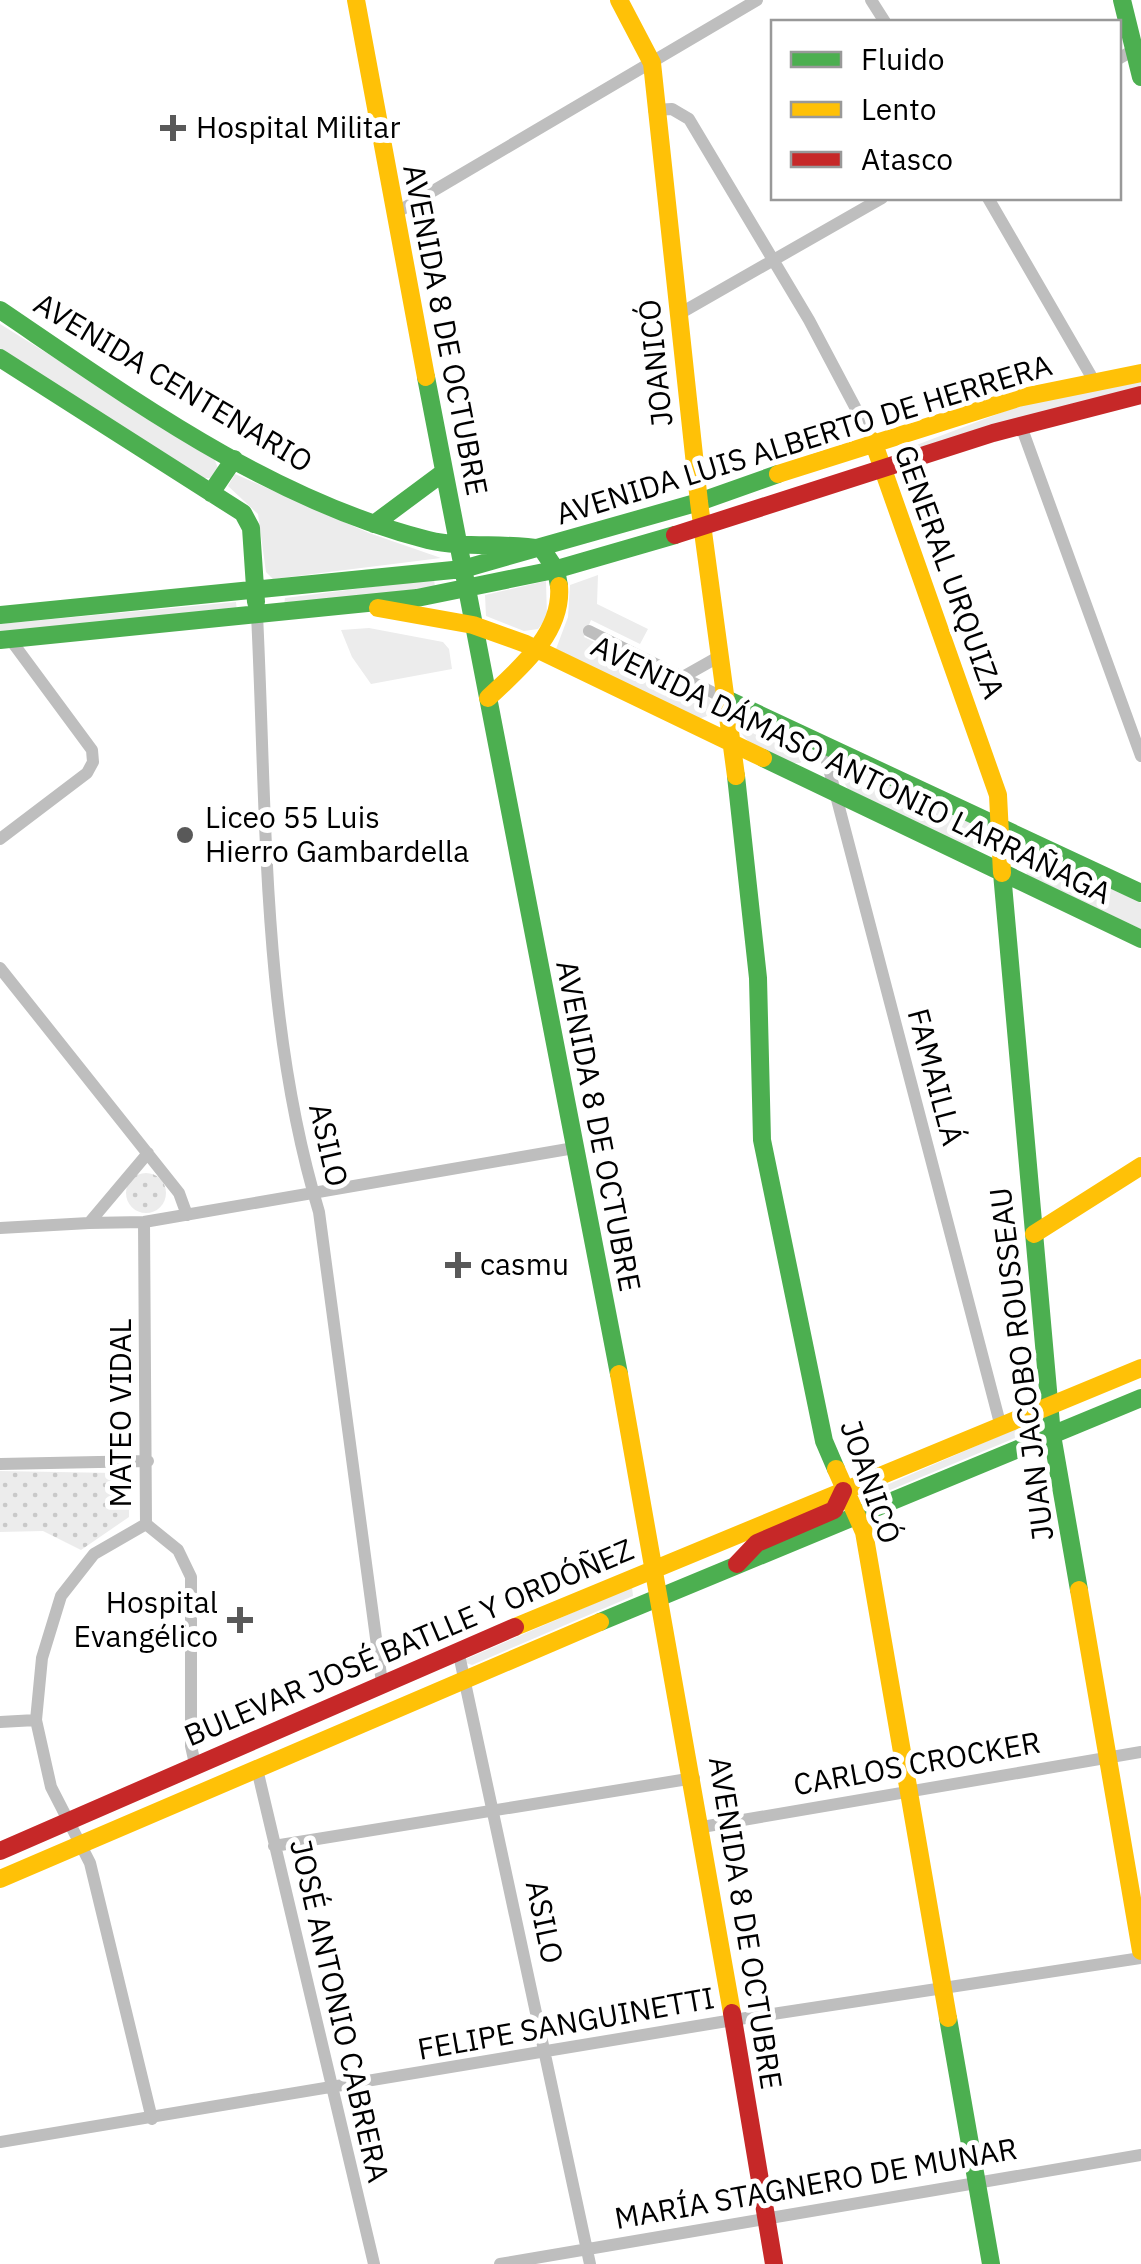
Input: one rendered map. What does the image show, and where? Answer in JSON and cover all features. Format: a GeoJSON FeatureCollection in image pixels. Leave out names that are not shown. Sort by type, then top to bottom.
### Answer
{"type":"FeatureCollection","features":[{"type":"Feature","properties":{"kind":"main road","name":"AVENIDA 8 DE OCTUBRE"},"geometry":{"type":"LineString","coordinates":[[356,0],[472,625],[656,1566],[774,2264]]}},
{"type":"Feature","properties":{"kind":"main road"},"geometry":{"type":"LineString","coordinates":[[619,0],[652,63]]}},
{"type":"Feature","properties":{"kind":"main road"},"geometry":{"type":"LineString","coordinates":[[1122,0],[1131,51],[1141,77]]}},
{"type":"Feature","properties":{"kind":"main road","name":"JOANICÓ"},"geometry":{"type":"LineString","coordinates":[[652,63],[654,110],[699,502],[733,743],[758,978],[762,1140],[824,1441],[864,1532],[912,1790],[991,2264]]}},
{"type":"Feature","properties":{"kind":"main road","name":"AVENIDA CENTENARIO"},"geometry":{"type":"LineString","coordinates":[[0,310],[234,458],[374,524],[458,546]]}},
{"type":"Feature","properties":{"kind":"main road"},"geometry":{"type":"LineString","coordinates":[[0,358],[243,512],[251,528],[257,615]]}},
{"type":"Feature","properties":{"kind":"main road","name":"AVENIDA LUIS ALBERTO DE HERRERA"},"geometry":{"type":"LineString","coordinates":[[0,615],[463,569],[699,502],[873,441],[1018,398],[1141,374]]}},
{"type":"Feature","properties":{"kind":"main road","name":"AVENIDA LUIS ALBERTO DE HERRERA"},"geometry":{"type":"LineString","coordinates":[[5,639],[466,590],[556,570],[1021,426],[1141,395]]}},
{"type":"Feature","properties":{"kind":"main road","name":"GENERAL URQUIZA"},"geometry":{"type":"LineString","coordinates":[[873,441],[994,780],[1003,826]]}},
{"type":"Feature","properties":{"kind":"main road"},"geometry":{"type":"LineString","coordinates":[[211,493],[234,458]]}},
{"type":"Feature","properties":{"kind":"main road"},"geometry":{"type":"LineString","coordinates":[[374,524],[444,472]]}},
{"type":"Feature","properties":{"kind":"main road","name":"AVENIDA LUIS ALBERTO DE HERRERA"},"geometry":{"type":"LineString","coordinates":[[458,546],[521,544],[542,549],[556,570]]}},
{"type":"Feature","properties":{"kind":"main road","name":"AVENIDA DÁMASO ANTONIO LARRAÑAGA"},"geometry":{"type":"LineString","coordinates":[[488,698],[538,650],[556,616],[556,570]]}},
{"type":"Feature","properties":{"kind":"main road","name":"AVENIDA DÁMASO ANTONIO LARRAÑAGA"},"geometry":{"type":"LineString","coordinates":[[364,603],[472,625],[538,650],[1141,939]]}},
{"type":"Feature","properties":{"kind":"main road","name":"AVENIDA DÁMASO ANTONIO LARRAÑAGA"},"geometry":{"type":"LineString","coordinates":[[726,698],[1141,894]]}},
{"type":"Feature","properties":{"kind":"main road","name":"JUAN JACOBO ROUSSEAU"},"geometry":{"type":"LineString","coordinates":[[1003,826],[1003,872],[1052,1434],[1141,1954]]}},
{"type":"Feature","properties":{"kind":"main road"},"geometry":{"type":"LineString","coordinates":[[1034,1234],[1141,1166]]}},
{"type":"Feature","properties":{"kind":"main road","name":"BULEVAR JOSÉ BATLLE Y ORDÓÑEZ"},"geometry":{"type":"LineString","coordinates":[[0,1851],[656,1566],[1141,1368]]}},
{"type":"Feature","properties":{"kind":"main road"},"geometry":{"type":"LineString","coordinates":[[1052,1434],[1064,1414],[1141,1380]]}},
{"type":"Feature","properties":{"kind":"main road","name":"BULEVAR JOSÉ BATLLE Y ORDÓÑEZ"},"geometry":{"type":"LineString","coordinates":[[0,1879],[737,1564],[1141,1398]]}},
{"type":"Feature","properties":{"kind":"main road","name":"BULEVAR JOSÉ BATLLE Y ORDÓÑEZ"},"geometry":{"type":"LineString","coordinates":[[737,1564],[757,1542],[834,1510],[843,1491]]}},
{"type":"Feature","properties":{"kind":"main road"},"geometry":{"type":"LineString","coordinates":[[256,1770],[257,1753],[347,1711],[376,1685]]}},
{"type":"Feature","properties":{"kind":"street"},"geometry":{"type":"LineString","coordinates":[[394,214],[756,0]]}},
{"type":"Feature","properties":{"kind":"street","name":"GENERAL URQUIZA"},"geometry":{"type":"LineString","coordinates":[[654,110],[672,109],[689,119],[810,320],[873,441]]}},
{"type":"Feature","properties":{"kind":"street"},"geometry":{"type":"LineString","coordinates":[[679,314],[879,200]]}},
{"type":"Feature","properties":{"kind":"street"},"geometry":{"type":"LineString","coordinates":[[989,200],[1094,381]]}},
{"type":"Feature","properties":{"kind":"street"},"geometry":{"type":"LineString","coordinates":[[1021,426],[1141,756]]}},
{"type":"Feature","properties":{"kind":"street","name":"ASILO"},"geometry":{"type":"LineString","coordinates":[[257,615],[283,1046],[312,1193],[376,1685]]}},
{"type":"Feature","properties":{"kind":"street","name":"AVENIDA DÁMASO ANTONIO LARRAÑAGA"},"geometry":{"type":"LineString","coordinates":[[589,631],[726,698]]}},
{"type":"Feature","properties":{"kind":"street"},"geometry":{"type":"LineString","coordinates":[[0,839],[87,772],[93,762],[92,750],[5,639]]}},
{"type":"Feature","properties":{"kind":"street"},"geometry":{"type":"LineString","coordinates":[[682,678],[720,656]]}},
{"type":"Feature","properties":{"kind":"street","name":"FAMAILLÁ"},"geometry":{"type":"LineString","coordinates":[[821,740],[1001,1427]]}},
{"type":"Feature","properties":{"kind":"street"},"geometry":{"type":"LineString","coordinates":[[0,968],[180,1193],[187,1215]]}},
{"type":"Feature","properties":{"kind":"street"},"geometry":{"type":"LineString","coordinates":[[0,1228],[144,1222],[574,1148]]}},
{"type":"Feature","properties":{"kind":"street"},"geometry":{"type":"LineString","coordinates":[[88,1222],[148,1153]]}},
{"type":"Feature","properties":{"kind":"street","name":"MATEO VIDAL"},"geometry":{"type":"LineString","coordinates":[[144,1222],[146,1524],[178,1550],[191,1577],[191,1746],[195,1764]]}},
{"type":"Feature","properties":{"kind":"street"},"geometry":{"type":"LineString","coordinates":[[0,1464],[148,1462]]}},
{"type":"Feature","properties":{"kind":"street"},"geometry":{"type":"LineString","coordinates":[[146,1524],[94,1554],[61,1596],[42,1658],[36,1720],[51,1787],[90,1863],[152,2120]]}},
{"type":"Feature","properties":{"kind":"street","name":"ASILO"},"geometry":{"type":"LineString","coordinates":[[458,1650],[590,2264]]}},
{"type":"Feature","properties":{"kind":"street"},"geometry":{"type":"LineString","coordinates":[[0,1722],[36,1720]]}},
{"type":"Feature","properties":{"kind":"street","name":"CARLOS CROCKER"},"geometry":{"type":"LineString","coordinates":[[702,1827],[1141,1752]]}},
{"type":"Feature","properties":{"kind":"street","name":"JOSÉ ANTONIO CABRERA"},"geometry":{"type":"LineString","coordinates":[[256,1770],[374,2264]]}},
{"type":"Feature","properties":{"kind":"street"},"geometry":{"type":"LineString","coordinates":[[274,1846],[694,1778]]}},
{"type":"Feature","properties":{"kind":"street","name":"FELIPE SANGUINETTI"},"geometry":{"type":"LineString","coordinates":[[0,2142],[152,2120],[1141,1954]]}},
{"type":"Feature","properties":{"kind":"street","name":"MARÍA STAGNERO DE MUNAR"},"geometry":{"type":"LineString","coordinates":[[500,2264],[1141,2155]]}},
{"type":"Feature","properties":{"kind":"shaded area"},"geometry":{"type":"Polygon","coordinates":[[[0,324],[213,456],[218,468],[212,478],[204,478],[0,351],[0,324]]]}},
{"type":"Feature","properties":{"kind":"shaded area"},"geometry":{"type":"Polygon","coordinates":[[[1141,381],[1141,386],[895,457],[893,454],[1029,402],[1141,381]]]}},
{"type":"Feature","properties":{"kind":"shaded area"},"geometry":{"type":"Polygon","coordinates":[[[235,474],[369,533],[441,558],[273,579],[266,572],[258,514],[228,486],[235,474]]]}},
{"type":"Feature","properties":{"kind":"shaded area"},"geometry":{"type":"Polygon","coordinates":[[[598,575],[597,604],[648,629],[640,644],[591,620],[584,637],[708,696],[712,704],[707,716],[699,719],[556,649],[568,617],[570,585],[598,575]]]}},
{"type":"Feature","properties":{"kind":"shaded area"},"geometry":{"type":"Polygon","coordinates":[[[434,579],[435,587],[284,605],[285,598],[434,579]]]}},
{"type":"Feature","properties":{"kind":"shaded area"},"geometry":{"type":"Polygon","coordinates":[[[546,581],[547,617],[538,629],[524,631],[486,616],[485,595],[546,581]]]}},
{"type":"Feature","properties":{"kind":"shaded area"},"geometry":{"type":"Polygon","coordinates":[[[236,602],[237,611],[0,634],[0,624],[236,602]]]}},
{"type":"Feature","properties":{"kind":"shaded area"},"geometry":{"type":"Polygon","coordinates":[[[369,628],[443,642],[449,649],[452,669],[371,684],[352,657],[341,630],[369,628]]]}},
{"type":"Feature","properties":{"kind":"shaded area"},"geometry":{"type":"Polygon","coordinates":[[[746,717],[804,743],[807,756],[800,763],[792,763],[752,744],[738,724],[746,717]]]}},
{"type":"Feature","properties":{"kind":"shaded area"},"geometry":{"type":"Polygon","coordinates":[[[851,767],[976,825],[985,832],[978,848],[968,847],[848,789],[842,779],[851,767]]]}},
{"type":"Feature","properties":{"kind":"shaded area"},"geometry":{"type":"Polygon","coordinates":[[[1037,854],[1141,903],[1141,929],[1027,875],[1025,864],[1037,854]]]}},
{"type":"Feature","properties":{"kind":"shaded area"},"geometry":{"type":"Polygon","coordinates":[[[146,1173],[160,1179],[166,1193],[160,1207],[146,1213],[132,1207],[126,1193],[132,1179],[146,1173]]]}},
{"type":"Feature","properties":{"kind":"shaded area"},"geometry":{"type":"Polygon","coordinates":[[[1036,1420],[1039,1428],[864,1501],[859,1497],[1036,1420]]]}},
{"type":"Feature","properties":{"kind":"shaded area"},"geometry":{"type":"Polygon","coordinates":[[[0,1471],[115,1473],[129,1487],[129,1517],[81,1550],[43,1531],[0,1532],[0,1471]]]}},
{"type":"Feature","properties":{"kind":"shaded area"},"geometry":{"type":"Polygon","coordinates":[[[632,1587],[633,1596],[472,1665],[466,1663],[466,1659],[632,1587]]]}},
{"type":"Feature","properties":{"kind":"traffic: fast"},"geometry":{"type":"LineString","coordinates":[[1122,0],[1141,77]]}},
{"type":"Feature","properties":{"kind":"traffic: fast"},"geometry":{"type":"LineString","coordinates":[[0,310],[152,412],[258,473],[313,500],[428,540],[542,549],[556,570],[559,586]]}},
{"type":"Feature","properties":{"kind":"traffic: fast"},"geometry":{"type":"LineString","coordinates":[[0,358],[243,513],[251,528],[256,602]]}},
{"type":"Feature","properties":{"kind":"traffic: fast"},"geometry":{"type":"LineString","coordinates":[[426,377],[619,1374]]}},
{"type":"Feature","properties":{"kind":"traffic: fast"},"geometry":{"type":"LineString","coordinates":[[211,493],[234,459]]}},
{"type":"Feature","properties":{"kind":"traffic: fast"},"geometry":{"type":"LineString","coordinates":[[374,524],[444,472]]}},
{"type":"Feature","properties":{"kind":"traffic: fast"},"geometry":{"type":"LineString","coordinates":[[0,615],[463,569],[699,502],[778,474]]}},
{"type":"Feature","properties":{"kind":"traffic: fast"},"geometry":{"type":"LineString","coordinates":[[0,640],[417,598],[554,570],[675,535]]}},
{"type":"Feature","properties":{"kind":"traffic: fast"},"geometry":{"type":"LineString","coordinates":[[726,699],[1141,893]]}},
{"type":"Feature","properties":{"kind":"traffic: fast"},"geometry":{"type":"LineString","coordinates":[[763,758],[1141,939]]}},
{"type":"Feature","properties":{"kind":"traffic: fast"},"geometry":{"type":"LineString","coordinates":[[736,776],[758,978],[762,1140],[824,1441],[836,1469]]}},
{"type":"Feature","properties":{"kind":"traffic: fast"},"geometry":{"type":"LineString","coordinates":[[1002,873],[1052,1435],[1079,1590]]}},
{"type":"Feature","properties":{"kind":"traffic: fast"},"geometry":{"type":"LineString","coordinates":[[600,1622],[1141,1398]]}},
{"type":"Feature","properties":{"kind":"traffic: fast"},"geometry":{"type":"LineString","coordinates":[[948,2018],[991,2264]]}},
{"type":"Feature","properties":{"kind":"traffic: slow"},"geometry":{"type":"LineString","coordinates":[[356,0],[426,377]]}},
{"type":"Feature","properties":{"kind":"traffic: slow"},"geometry":{"type":"LineString","coordinates":[[619,0],[652,63],[699,502],[736,776]]}},
{"type":"Feature","properties":{"kind":"traffic: slow"},"geometry":{"type":"LineString","coordinates":[[778,474],[1018,398],[1141,373]]}},
{"type":"Feature","properties":{"kind":"traffic: slow"},"geometry":{"type":"LineString","coordinates":[[873,441],[998,795],[1002,873]]}},
{"type":"Feature","properties":{"kind":"traffic: slow"},"geometry":{"type":"LineString","coordinates":[[488,698],[537,649],[554,619],[559,586]]}},
{"type":"Feature","properties":{"kind":"traffic: slow"},"geometry":{"type":"LineString","coordinates":[[378,608],[473,625],[526,644],[763,758]]}},
{"type":"Feature","properties":{"kind":"traffic: slow"},"geometry":{"type":"LineString","coordinates":[[1034,1234],[1141,1166]]}},
{"type":"Feature","properties":{"kind":"traffic: slow"},"geometry":{"type":"LineString","coordinates":[[515,1627],[1141,1368]]}},
{"type":"Feature","properties":{"kind":"traffic: slow"},"geometry":{"type":"LineString","coordinates":[[619,1374],[732,2013]]}},
{"type":"Feature","properties":{"kind":"traffic: slow"},"geometry":{"type":"LineString","coordinates":[[836,1469],[864,1532],[948,2018]]}},
{"type":"Feature","properties":{"kind":"traffic: slow"},"geometry":{"type":"LineString","coordinates":[[1079,1590],[1141,1951]]}},
{"type":"Feature","properties":{"kind":"traffic: slow"},"geometry":{"type":"LineString","coordinates":[[0,1879],[600,1622]]}},
{"type":"Feature","properties":{"kind":"traffic: jam"},"geometry":{"type":"LineString","coordinates":[[675,535],[993,433],[1141,395]]}},
{"type":"Feature","properties":{"kind":"traffic: jam"},"geometry":{"type":"LineString","coordinates":[[737,1564],[757,1543],[834,1510],[843,1491]]}},
{"type":"Feature","properties":{"kind":"traffic: jam"},"geometry":{"type":"LineString","coordinates":[[0,1851],[515,1627]]}},
{"type":"Feature","properties":{"kind":"traffic: jam"},"geometry":{"type":"LineString","coordinates":[[732,2013],[774,2264]]}},
{"type":"Feature","properties":{"kind":"place","name":"Hospital Militar"},"geometry":{"type":"Point","coordinates":[173,128]}},
{"type":"Feature","properties":{"kind":"place","name":"Liceo 55 Luis Hierro Gambardella"},"geometry":{"type":"Point","coordinates":[185,835]}},
{"type":"Feature","properties":{"kind":"place","name":"casmu"},"geometry":{"type":"Point","coordinates":[458,1265]}},
{"type":"Feature","properties":{"kind":"place","name":"Hospital Evangélico"},"geometry":{"type":"Point","coordinates":[240,1620]}}]}
